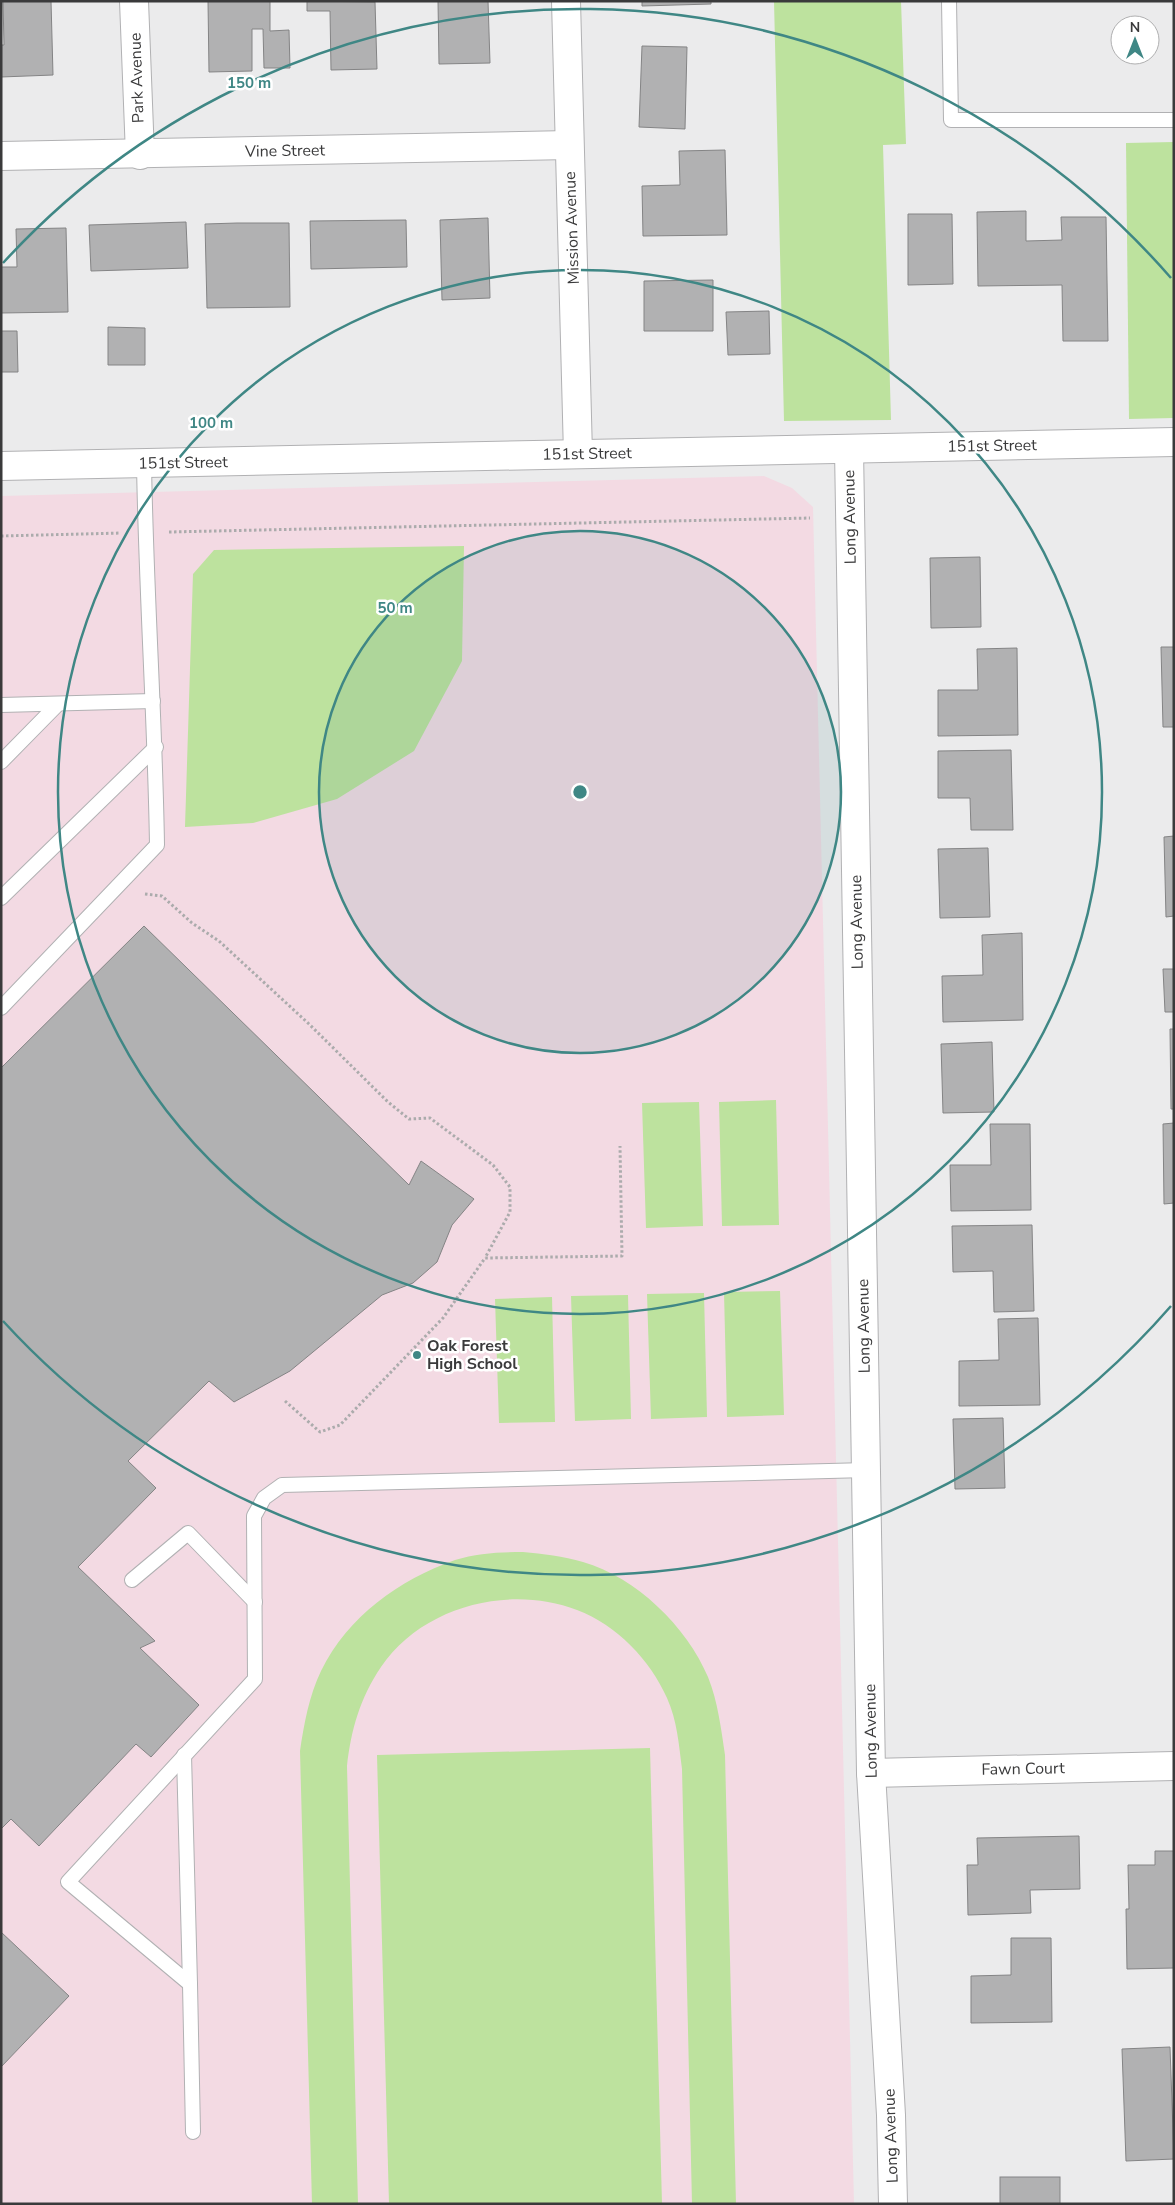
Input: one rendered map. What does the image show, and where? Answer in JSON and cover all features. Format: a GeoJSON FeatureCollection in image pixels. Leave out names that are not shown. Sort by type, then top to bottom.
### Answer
{"type":"FeatureCollection","features":[{"type":"Feature","properties":{"kind":"street","name":"Park Avenue"},"geometry":{"type":"LineString","coordinates":[[134,1],[140,155]]}},
{"type":"Feature","properties":{"kind":"street","name":"Mission Avenue"},"geometry":{"type":"LineString","coordinates":[[566,1],[578,454]]}},
{"type":"Feature","properties":{"kind":"street","name":"Vine Street"},"geometry":{"type":"LineString","coordinates":[[1,156],[140,155],[569,145]]}},
{"type":"Feature","properties":{"kind":"street","name":"151st Street"},"geometry":{"type":"LineString","coordinates":[[1,466],[1174,442]]}},
{"type":"Feature","properties":{"kind":"street","name":"Long Avenue"},"geometry":{"type":"LineString","coordinates":[[849,449],[871,1773],[891,2115],[893,2204]]}},
{"type":"Feature","properties":{"kind":"street","name":"Fawn Court"},"geometry":{"type":"LineString","coordinates":[[871,1773],[1174,1766]]}},
{"type":"Feature","properties":{"kind":"lane"},"geometry":{"type":"LineString","coordinates":[[949,1],[951,120],[1174,120]]}},
{"type":"Feature","properties":{"kind":"lane"},"geometry":{"type":"LineString","coordinates":[[1,1008],[157,845],[156,747],[145,533],[144,463]]}},
{"type":"Feature","properties":{"kind":"lane"},"geometry":{"type":"LineString","coordinates":[[1,705],[153,701]]}},
{"type":"Feature","properties":{"kind":"lane"},"geometry":{"type":"LineString","coordinates":[[1,762],[57,705]]}},
{"type":"Feature","properties":{"kind":"lane"},"geometry":{"type":"LineString","coordinates":[[1,898],[156,747]]}},
{"type":"Feature","properties":{"kind":"lane"},"geometry":{"type":"LineString","coordinates":[[190,1984],[68,1882],[255,1679],[254,1516],[264,1498],[282,1485],[867,1470]]}},
{"type":"Feature","properties":{"kind":"lane"},"geometry":{"type":"LineString","coordinates":[[132,1580],[188,1533],[255,1602]]}},
{"type":"Feature","properties":{"kind":"lane"},"geometry":{"type":"LineString","coordinates":[[184,1755],[193,2132]]}},
{"type":"Feature","properties":{"kind":"path"},"geometry":{"type":"LineString","coordinates":[[1,536],[810,518]]}},
{"type":"Feature","properties":{"kind":"path"},"geometry":{"type":"LineString","coordinates":[[140,893],[162,896],[192,923],[219,941],[388,1102],[409,1119],[430,1118],[493,1165],[510,1187],[510,1212],[485,1258],[443,1318],[340,1425],[320,1432],[285,1401]]}},
{"type":"Feature","properties":{"kind":"path"},"geometry":{"type":"LineString","coordinates":[[485,1258],[622,1256],[620,1146]]}},
{"type":"Feature","properties":{"kind":"shaded area","name":"Oak Forest High School"},"geometry":{"type":"Polygon","coordinates":[[[764,476],[792,488],[813,507],[854,2204],[1,2204],[1,496],[764,476]]]}},
{"type":"Feature","properties":{"kind":"green space"},"geometry":{"type":"Polygon","coordinates":[[[774,1],[901,1],[906,144],[883,145],[891,420],[784,421],[774,1]]]}},
{"type":"Feature","properties":{"kind":"green space"},"geometry":{"type":"Polygon","coordinates":[[[1174,142],[1174,418],[1129,419],[1126,143],[1174,142]]]}},
{"type":"Feature","properties":{"kind":"green space"},"geometry":{"type":"Polygon","coordinates":[[[464,546],[462,661],[414,751],[337,799],[253,823],[185,827],[193,574],[214,550],[464,546]]]}},
{"type":"Feature","properties":{"kind":"green space"},"geometry":{"type":"Polygon","coordinates":[[[776,1100],[779,1225],[722,1226],[719,1102],[776,1100]]]}},
{"type":"Feature","properties":{"kind":"green space"},"geometry":{"type":"Polygon","coordinates":[[[699,1102],[703,1226],[646,1228],[642,1103],[699,1102]]]}},
{"type":"Feature","properties":{"kind":"green space"},"geometry":{"type":"Polygon","coordinates":[[[780,1291],[784,1415],[727,1417],[724,1292],[780,1291]]]}},
{"type":"Feature","properties":{"kind":"green space"},"geometry":{"type":"Polygon","coordinates":[[[704,1293],[707,1417],[651,1419],[647,1294],[704,1293]]]}},
{"type":"Feature","properties":{"kind":"green space"},"geometry":{"type":"Polygon","coordinates":[[[628,1295],[631,1419],[575,1421],[571,1296],[628,1295]]]}},
{"type":"Feature","properties":{"kind":"green space"},"geometry":{"type":"Polygon","coordinates":[[[552,1297],[555,1422],[499,1423],[495,1299],[552,1297]]]}},
{"type":"Feature","properties":{"kind":"green space"},"geometry":{"type":"Polygon","coordinates":[[[523,1552],[583,1562],[603,1569],[622,1579],[658,1606],[673,1623],[699,1658],[711,1686],[719,1716],[725,1755],[736,2204],[692,2204],[682,1769],[677,1733],[670,1706],[660,1684],[642,1657],[619,1634],[577,1610],[551,1602],[524,1599],[496,1601],[469,1606],[443,1615],[420,1629],[398,1646],[381,1667],[362,1702],[354,1727],[347,1766],[358,2204],[312,2204],[300,1751],[305,1720],[313,1690],[332,1651],[345,1633],[377,1602],[395,1589],[434,1568],[455,1560],[489,1553],[523,1552]]]}},
{"type":"Feature","properties":{"kind":"green space"},"geometry":{"type":"Polygon","coordinates":[[[650,1748],[662,2204],[389,2204],[377,1755],[650,1748]]]}},
{"type":"Feature","properties":{"kind":"building"},"geometry":{"type":"Polygon","coordinates":[[[3,1],[51,1],[53,75],[1,77],[1,45],[4,45],[3,1]]]}},
{"type":"Feature","properties":{"kind":"building"},"geometry":{"type":"Polygon","coordinates":[[[208,1],[270,1],[270,31],[289,30],[290,68],[264,68],[263,29],[252,29],[252,71],[209,72],[208,1]]]}},
{"type":"Feature","properties":{"kind":"building"},"geometry":{"type":"Polygon","coordinates":[[[307,1],[375,2],[377,69],[331,70],[330,11],[307,11],[307,1]]]}},
{"type":"Feature","properties":{"kind":"building"},"geometry":{"type":"Polygon","coordinates":[[[438,1],[488,1],[490,63],[439,64],[438,1]]]}},
{"type":"Feature","properties":{"kind":"building"},"geometry":{"type":"Polygon","coordinates":[[[642,1],[711,1],[711,4],[642,6],[642,1]]]}},
{"type":"Feature","properties":{"kind":"building"},"geometry":{"type":"Polygon","coordinates":[[[642,46],[687,47],[685,129],[639,127],[642,46]]]}},
{"type":"Feature","properties":{"kind":"building"},"geometry":{"type":"Polygon","coordinates":[[[725,150],[727,235],[643,236],[642,186],[680,185],[679,151],[725,150]]]}},
{"type":"Feature","properties":{"kind":"building"},"geometry":{"type":"Polygon","coordinates":[[[1026,211],[1026,241],[1062,240],[1061,217],[1106,217],[1108,341],[1063,341],[1062,285],[978,286],[977,212],[1026,211]]]}},
{"type":"Feature","properties":{"kind":"building"},"geometry":{"type":"Polygon","coordinates":[[[908,214],[952,214],[953,284],[908,285],[908,214]]]}},
{"type":"Feature","properties":{"kind":"building"},"geometry":{"type":"Polygon","coordinates":[[[488,218],[490,298],[442,300],[440,220],[488,218]]]}},
{"type":"Feature","properties":{"kind":"building"},"geometry":{"type":"Polygon","coordinates":[[[406,220],[407,267],[311,269],[310,221],[406,220]]]}},
{"type":"Feature","properties":{"kind":"building"},"geometry":{"type":"Polygon","coordinates":[[[186,222],[188,268],[91,271],[89,225],[186,222]]]}},
{"type":"Feature","properties":{"kind":"building"},"geometry":{"type":"Polygon","coordinates":[[[289,223],[290,307],[207,308],[205,224],[289,223]]]}},
{"type":"Feature","properties":{"kind":"building"},"geometry":{"type":"Polygon","coordinates":[[[66,228],[68,312],[1,313],[1,267],[17,267],[16,229],[66,228]]]}},
{"type":"Feature","properties":{"kind":"building"},"geometry":{"type":"Polygon","coordinates":[[[713,280],[713,331],[644,331],[644,281],[713,280]]]}},
{"type":"Feature","properties":{"kind":"building"},"geometry":{"type":"Polygon","coordinates":[[[769,311],[770,354],[728,355],[726,312],[769,311]]]}},
{"type":"Feature","properties":{"kind":"building"},"geometry":{"type":"Polygon","coordinates":[[[108,327],[145,328],[145,365],[108,365],[108,327]]]}},
{"type":"Feature","properties":{"kind":"building"},"geometry":{"type":"Polygon","coordinates":[[[1,331],[17,331],[18,372],[1,372],[1,331]]]}},
{"type":"Feature","properties":{"kind":"building"},"geometry":{"type":"Polygon","coordinates":[[[980,557],[981,627],[931,628],[930,558],[980,557]]]}},
{"type":"Feature","properties":{"kind":"building"},"geometry":{"type":"Polygon","coordinates":[[[1161,647],[1174,647],[1174,727],[1163,727],[1161,647]]]}},
{"type":"Feature","properties":{"kind":"building"},"geometry":{"type":"Polygon","coordinates":[[[1017,648],[1018,735],[938,736],[938,690],[978,690],[977,649],[1017,648]]]}},
{"type":"Feature","properties":{"kind":"building"},"geometry":{"type":"Polygon","coordinates":[[[1011,750],[1013,830],[971,830],[970,798],[938,798],[938,751],[1011,750]]]}},
{"type":"Feature","properties":{"kind":"building"},"geometry":{"type":"Polygon","coordinates":[[[1174,836],[1174,916],[1166,917],[1164,837],[1174,836]]]}},
{"type":"Feature","properties":{"kind":"building"},"geometry":{"type":"Polygon","coordinates":[[[988,848],[990,917],[940,918],[938,849],[988,848]]]}},
{"type":"Feature","properties":{"kind":"building"},"geometry":{"type":"Polygon","coordinates":[[[144,926],[409,1185],[421,1161],[474,1199],[452,1225],[437,1262],[413,1283],[382,1295],[290,1371],[234,1402],[209,1381],[128,1461],[156,1488],[78,1567],[155,1641],[140,1648],[199,1705],[151,1757],[136,1744],[39,1846],[11,1819],[1,1829],[1,1068],[144,926]]]}},
{"type":"Feature","properties":{"kind":"building"},"geometry":{"type":"Polygon","coordinates":[[[1022,933],[1023,1020],[943,1022],[942,976],[983,975],[982,935],[1022,933]]]}},
{"type":"Feature","properties":{"kind":"building"},"geometry":{"type":"Polygon","coordinates":[[[1163,969],[1174,969],[1174,1012],[1165,1012],[1163,969]]]}},
{"type":"Feature","properties":{"kind":"building"},"geometry":{"type":"Polygon","coordinates":[[[1170,1029],[1174,1029],[1174,1109],[1171,1109],[1170,1029]]]}},
{"type":"Feature","properties":{"kind":"building"},"geometry":{"type":"Polygon","coordinates":[[[992,1042],[994,1112],[943,1113],[941,1044],[992,1042]]]}},
{"type":"Feature","properties":{"kind":"building"},"geometry":{"type":"Polygon","coordinates":[[[1174,1123],[1174,1203],[1164,1204],[1163,1124],[1174,1123]]]}},
{"type":"Feature","properties":{"kind":"building"},"geometry":{"type":"Polygon","coordinates":[[[990,1124],[1030,1124],[1031,1210],[951,1211],[950,1165],[991,1165],[990,1124]]]}},
{"type":"Feature","properties":{"kind":"building"},"geometry":{"type":"Polygon","coordinates":[[[1032,1225],[1034,1311],[994,1312],[993,1271],[953,1272],[952,1226],[1032,1225]]]}},
{"type":"Feature","properties":{"kind":"building"},"geometry":{"type":"Polygon","coordinates":[[[1038,1318],[1040,1405],[959,1406],[959,1361],[999,1360],[998,1319],[1038,1318]]]}},
{"type":"Feature","properties":{"kind":"building"},"geometry":{"type":"Polygon","coordinates":[[[1003,1418],[1005,1488],[955,1489],[953,1419],[1003,1418]]]}},
{"type":"Feature","properties":{"kind":"building"},"geometry":{"type":"Polygon","coordinates":[[[1079,1836],[1080,1889],[1030,1890],[1031,1913],[968,1915],[967,1865],[978,1865],[977,1838],[1079,1836]]]}},
{"type":"Feature","properties":{"kind":"building"},"geometry":{"type":"Polygon","coordinates":[[[1155,1851],[1174,1851],[1174,1968],[1127,1969],[1126,1909],[1129,1909],[1128,1865],[1155,1865],[1155,1851]]]}},
{"type":"Feature","properties":{"kind":"building"},"geometry":{"type":"Polygon","coordinates":[[[1,1932],[69,1996],[1,2067],[1,1932]]]}},
{"type":"Feature","properties":{"kind":"building"},"geometry":{"type":"Polygon","coordinates":[[[1011,1938],[1051,1938],[1052,2022],[971,2023],[971,1976],[1011,1975],[1011,1938]]]}},
{"type":"Feature","properties":{"kind":"building"},"geometry":{"type":"Polygon","coordinates":[[[1170,2047],[1174,2159],[1126,2161],[1122,2049],[1170,2047]]]}},
{"type":"Feature","properties":{"kind":"building"},"geometry":{"type":"Polygon","coordinates":[[[1000,2177],[1060,2177],[1060,2204],[1000,2204],[1000,2177]]]}},
{"type":"Feature","properties":{"kind":"place","name":"Oak Forest High School"},"geometry":{"type":"Point","coordinates":[417,1355]}}]}
